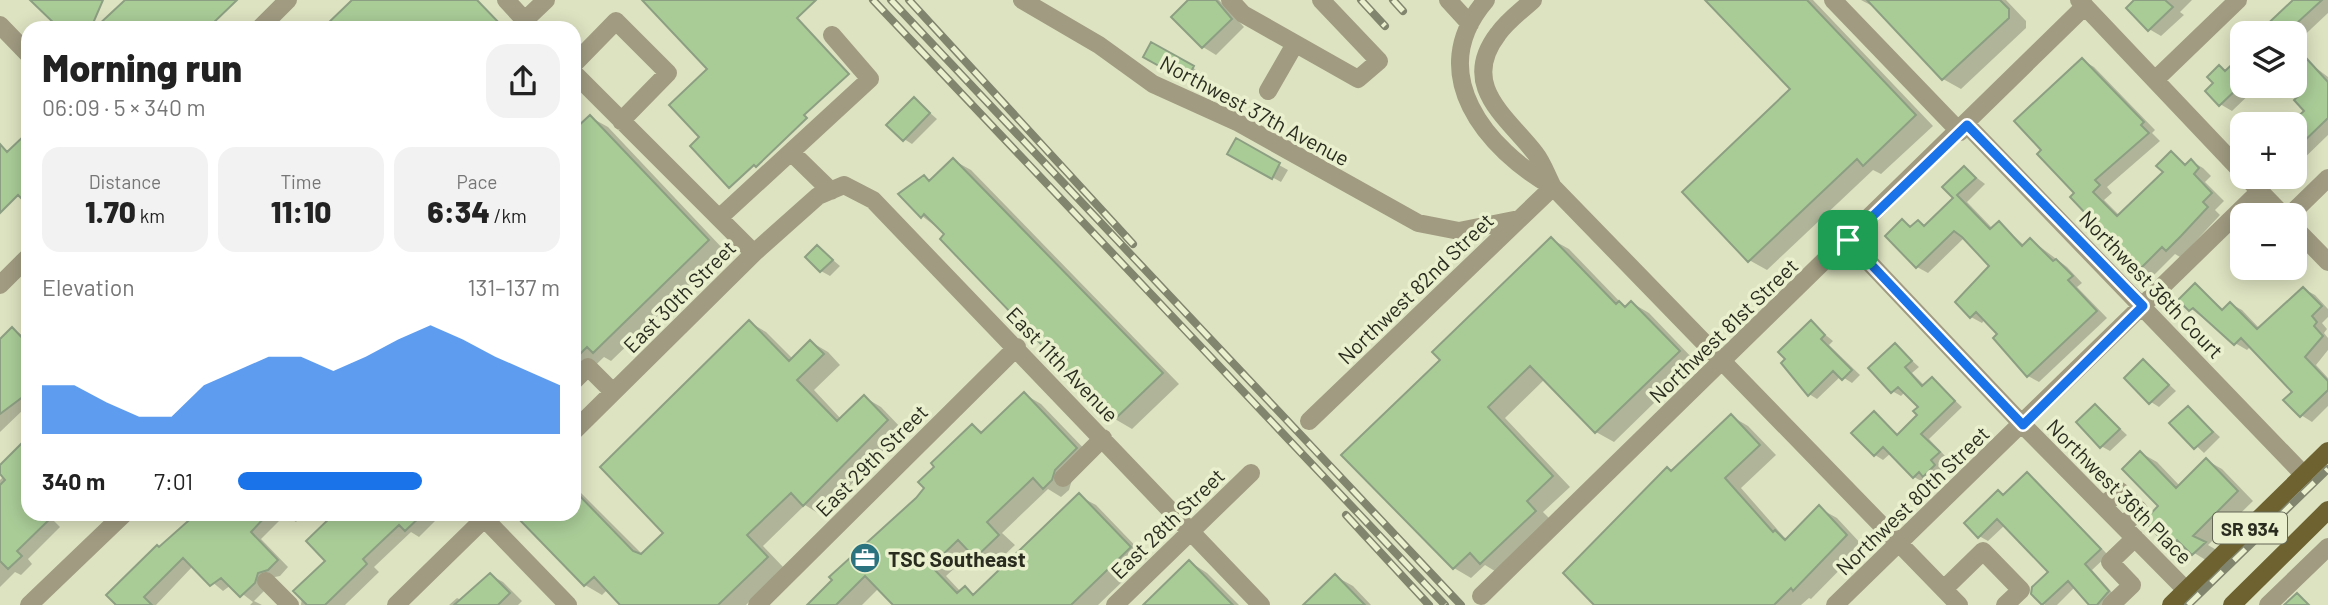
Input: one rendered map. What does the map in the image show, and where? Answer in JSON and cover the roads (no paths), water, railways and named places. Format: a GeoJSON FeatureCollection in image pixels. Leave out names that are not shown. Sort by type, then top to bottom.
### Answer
{"type":"FeatureCollection","features":[{"type":"Feature","properties":{"kind":"main road","name":"SR 934"},"geometry":{"type":"LineString","coordinates":[[2171,605],[2328,451]]}},
{"type":"Feature","properties":{"kind":"main road","name":"SR 934"},"geometry":{"type":"LineString","coordinates":[[2232,605],[2328,510]]}},
{"type":"Feature","properties":{"kind":"street"},"geometry":{"type":"LineString","coordinates":[[267,21],[288,0]]}},
{"type":"Feature","properties":{"kind":"street"},"geometry":{"type":"LineString","coordinates":[[506,0],[525,21]]}},
{"type":"Feature","properties":{"kind":"street"},"geometry":{"type":"LineString","coordinates":[[530,21],[546,0]]}},
{"type":"Feature","properties":{"kind":"street","name":"Northwest 37th Avenue"},"geometry":{"type":"LineString","coordinates":[[1021,0],[1052,7],[1153,84],[1237,122],[1418,223],[1459,231],[1519,219]]}},
{"type":"Feature","properties":{"kind":"street"},"geometry":{"type":"LineString","coordinates":[[1230,0],[1243,14],[1359,79],[1379,61],[1321,0]]}},
{"type":"Feature","properties":{"kind":"street"},"geometry":{"type":"LineString","coordinates":[[1448,0],[1470,24]]}},
{"type":"Feature","properties":{"kind":"street"},"geometry":{"type":"LineString","coordinates":[[1486,0],[1470,24],[1463,45],[1461,72],[1469,107],[1521,169],[1553,187],[1959,605]]}},
{"type":"Feature","properties":{"kind":"street"},"geometry":{"type":"LineString","coordinates":[[1533,0],[1496,35],[1486,57],[1483,74],[1493,106],[1536,155],[1553,187]]}},
{"type":"Feature","properties":{"kind":"street","name":"Northwest 36th Court"},"geometry":{"type":"LineString","coordinates":[[1833,0],[2143,306],[2304,475]]}},
{"type":"Feature","properties":{"kind":"street"},"geometry":{"type":"LineString","coordinates":[[2155,80],[2238,0]]}},
{"type":"Feature","properties":{"kind":"street"},"geometry":{"type":"LineString","coordinates":[[2082,3],[2230,159]]}},
{"type":"Feature","properties":{"kind":"street","name":"Northwest 81st Street"},"geometry":{"type":"LineString","coordinates":[[1481,596],[1963,129],[2082,3]]}},
{"type":"Feature","properties":{"kind":"street"},"geometry":{"type":"LineString","coordinates":[[581,67],[616,21],[668,73],[621,121]]}},
{"type":"Feature","properties":{"kind":"street"},"geometry":{"type":"LineString","coordinates":[[0,25],[21,47]]}},
{"type":"Feature","properties":{"kind":"street"},"geometry":{"type":"LineString","coordinates":[[719,218],[870,79],[832,35]]}},
{"type":"Feature","properties":{"kind":"street"},"geometry":{"type":"LineString","coordinates":[[1268,90],[1295,44]]}},
{"type":"Feature","properties":{"kind":"street"},"geometry":{"type":"LineString","coordinates":[[581,81],[754,253]]}},
{"type":"Feature","properties":{"kind":"street"},"geometry":{"type":"LineString","coordinates":[[792,152],[824,193]]}},
{"type":"Feature","properties":{"kind":"street"},"geometry":{"type":"LineString","coordinates":[[2302,203],[2328,178]]}},
{"type":"Feature","properties":{"kind":"street","name":"East 11th Avenue"},"geometry":{"type":"LineString","coordinates":[[824,193],[844,185],[873,200],[1017,347],[1261,605]]}},
{"type":"Feature","properties":{"kind":"street","name":"Northwest 82nd Street"},"geometry":{"type":"LineString","coordinates":[[1309,421],[1553,187]]}},
{"type":"Feature","properties":{"kind":"street"},"geometry":{"type":"LineString","coordinates":[[2260,191],[2272,203]]}},
{"type":"Feature","properties":{"kind":"street","name":"Northwest 80th Street"},"geometry":{"type":"LineString","coordinates":[[1835,605],[2023,425],[2260,191]]}},
{"type":"Feature","properties":{"kind":"street","name":"East 30th Street"},"geometry":{"type":"LineString","coordinates":[[581,423],[754,253],[824,193]]}},
{"type":"Feature","properties":{"kind":"street","name":"Northwest 36th Place"},"geometry":{"type":"LineString","coordinates":[[1848,240],[2023,425],[2186,590]]}},
{"type":"Feature","properties":{"kind":"street"},"geometry":{"type":"LineString","coordinates":[[2307,240],[2328,262]]}},
{"type":"Feature","properties":{"kind":"street"},"geometry":{"type":"LineString","coordinates":[[0,285],[21,264]]}},
{"type":"Feature","properties":{"kind":"street","name":"East 29th Street"},"geometry":{"type":"LineString","coordinates":[[757,605],[1017,347]]}},
{"type":"Feature","properties":{"kind":"street"},"geometry":{"type":"LineString","coordinates":[[581,374],[588,367],[613,392]]}},
{"type":"Feature","properties":{"kind":"street"},"geometry":{"type":"LineString","coordinates":[[1063,478],[1103,438]]}},
{"type":"Feature","properties":{"kind":"street","name":"East 28th Street"},"geometry":{"type":"LineString","coordinates":[[1115,605],[1251,473]]}},
{"type":"Feature","properties":{"kind":"street"},"geometry":{"type":"LineString","coordinates":[[29,605],[117,521]]}},
{"type":"Feature","properties":{"kind":"street"},"geometry":{"type":"LineString","coordinates":[[396,605],[479,521]]}},
{"type":"Feature","properties":{"kind":"street"},"geometry":{"type":"LineString","coordinates":[[489,521],[568,605]]}},
{"type":"Feature","properties":{"kind":"street"},"geometry":{"type":"LineString","coordinates":[[2111,605],[2132,584],[2110,562],[2129,532]]}},
{"type":"Feature","properties":{"kind":"street"},"geometry":{"type":"LineString","coordinates":[[2268,605],[2328,547]]}},
{"type":"Feature","properties":{"kind":"street"},"geometry":{"type":"LineString","coordinates":[[1944,589],[1983,551],[2021,590],[2005,605]]}},
{"type":"Feature","properties":{"kind":"street"},"geometry":{"type":"LineString","coordinates":[[265,581],[290,605]]}},
{"type":"Feature","properties":{"kind":"railway"},"geometry":{"type":"LineString","coordinates":[[873,0],[1445,605]]}},
{"type":"Feature","properties":{"kind":"railway"},"geometry":{"type":"LineString","coordinates":[[891,0],[1461,605]]}},
{"type":"Feature","properties":{"kind":"railway"},"geometry":{"type":"LineString","coordinates":[[909,0],[1133,244]]}},
{"type":"Feature","properties":{"kind":"railway"},"geometry":{"type":"LineString","coordinates":[[1361,0],[1385,26]]}},
{"type":"Feature","properties":{"kind":"railway"},"geometry":{"type":"LineString","coordinates":[[1393,0],[1403,11]]}},
{"type":"Feature","properties":{"kind":"railway"},"geometry":{"type":"LineString","coordinates":[[2188,605],[2328,469]]}},
{"type":"Feature","properties":{"kind":"railway"},"geometry":{"type":"LineString","coordinates":[[1346,515],[1429,605]]}},
{"type":"Feature","properties":{"kind":"place","name":"TSC Southeast"},"geometry":{"type":"Point","coordinates":[865,558]}}]}
